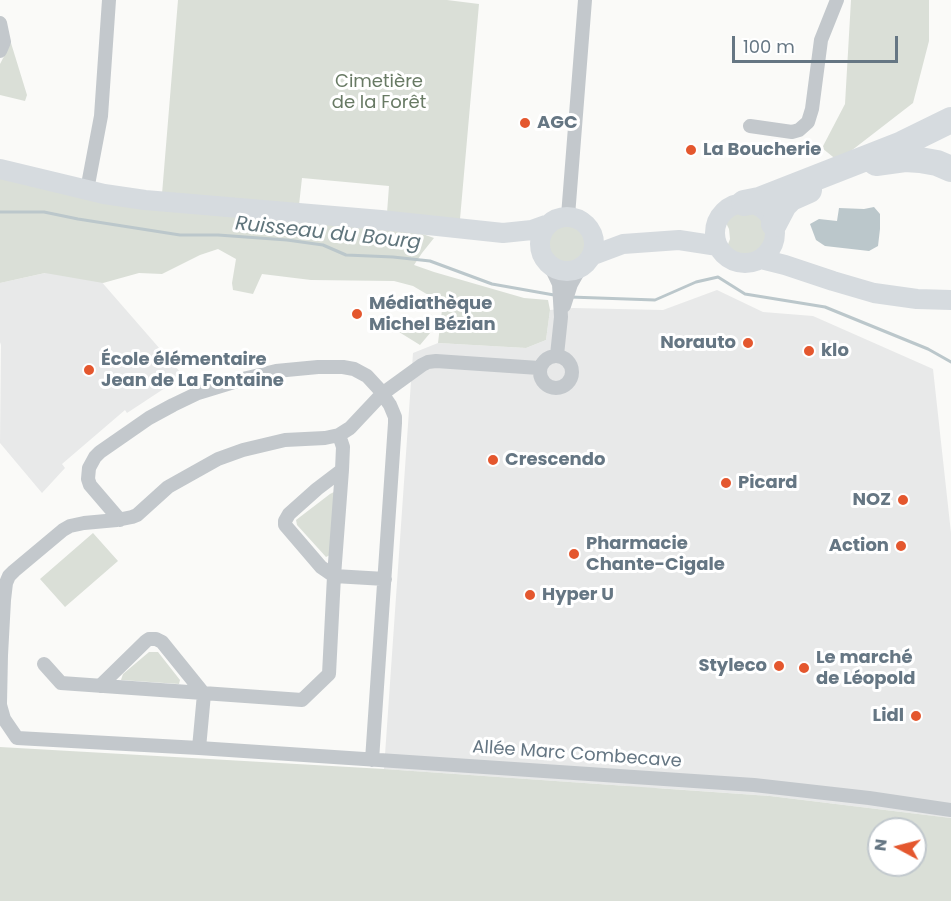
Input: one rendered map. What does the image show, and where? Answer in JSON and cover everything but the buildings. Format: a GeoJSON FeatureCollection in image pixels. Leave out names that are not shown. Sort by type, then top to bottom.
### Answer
{"type":"FeatureCollection","features":[{"type":"Feature","properties":{"kind":"highway"},"geometry":{"type":"LineString","coordinates":[[744,203],[759,200],[902,144],[951,120]]}},
{"type":"Feature","properties":{"kind":"highway"},"geometry":{"type":"LineString","coordinates":[[775,229],[784,205],[791,198],[875,164],[920,159],[951,169]]}},
{"type":"Feature","properties":{"kind":"street"},"geometry":{"type":"LineString","coordinates":[[87,190],[101,116],[109,0]]}},
{"type":"Feature","properties":{"kind":"street"},"geometry":{"type":"LineString","coordinates":[[568,216],[585,0]]}},
{"type":"Feature","properties":{"kind":"street"},"geometry":{"type":"LineString","coordinates":[[750,126],[792,132],[799,130],[808,122],[812,109],[821,40],[837,0]]}},
{"type":"Feature","properties":{"kind":"street"},"geometry":{"type":"LineString","coordinates":[[0,23],[4,42],[0,51]]}},
{"type":"Feature","properties":{"kind":"street"},"geometry":{"type":"LineString","coordinates":[[0,170],[87,190],[146,200],[503,233],[532,230],[560,217],[568,216],[582,221],[592,232],[622,244]]}},
{"type":"Feature","properties":{"kind":"street"},"geometry":{"type":"LineString","coordinates":[[679,240],[710,226],[734,205],[754,204],[763,208],[770,215],[784,251],[810,273]]}},
{"type":"Feature","properties":{"kind":"street"},"geometry":{"type":"LineString","coordinates":[[720,217],[715,236],[718,246],[731,260],[741,263],[751,263],[768,253],[774,244],[775,229]]}},
{"type":"Feature","properties":{"kind":"street"},"geometry":{"type":"LineString","coordinates":[[545,259],[539,240],[546,225]]}},
{"type":"Feature","properties":{"kind":"street"},"geometry":{"type":"LineString","coordinates":[[557,355],[561,313],[575,273],[594,249],[592,232]]}},
{"type":"Feature","properties":{"kind":"street"},"geometry":{"type":"LineString","coordinates":[[503,233],[532,246],[555,269],[575,273]]}},
{"type":"Feature","properties":{"kind":"street"},"geometry":{"type":"LineString","coordinates":[[575,273],[600,252],[622,244],[679,240],[718,246]]}},
{"type":"Feature","properties":{"kind":"street"},"geometry":{"type":"LineString","coordinates":[[761,259],[874,292],[917,299],[951,300]]}},
{"type":"Feature","properties":{"kind":"street"},"geometry":{"type":"LineString","coordinates":[[557,355],[566,359],[571,367],[571,377],[565,385],[549,387],[541,379],[540,368],[544,360],[557,355]]}},
{"type":"Feature","properties":{"kind":"street"},"geometry":{"type":"LineString","coordinates":[[17,738],[4,719],[0,704],[3,600],[6,583],[9,576],[56,535],[70,526],[126,519],[137,515],[168,487],[218,459],[243,450],[285,440],[339,435],[350,428],[382,394],[422,365],[436,361],[540,368]]}},
{"type":"Feature","properties":{"kind":"street"},"geometry":{"type":"LineString","coordinates":[[126,519],[90,484],[88,473],[91,463],[100,452],[149,418],[198,393],[247,378],[288,370],[343,367],[354,369],[367,376],[393,412],[395,423],[372,760]]}},
{"type":"Feature","properties":{"kind":"street"},"geometry":{"type":"LineString","coordinates":[[44,664],[61,683],[302,700],[329,674],[343,447],[339,435]]}},
{"type":"Feature","properties":{"kind":"street"},"geometry":{"type":"LineString","coordinates":[[342,470],[289,514],[285,525],[321,567],[334,576],[385,579]]}},
{"type":"Feature","properties":{"kind":"street"},"geometry":{"type":"LineString","coordinates":[[100,686],[146,641],[159,640],[204,694],[199,748]]}},
{"type":"Feature","properties":{"kind":"street","name":"Allée Marc Combecave"},"geometry":{"type":"LineString","coordinates":[[0,736],[754,785],[951,810]]}},
{"type":"Feature","properties":{"kind":"shaded area"},"geometry":{"type":"Polygon","coordinates":[[[874,207],[880,214],[878,246],[869,251],[825,246],[816,240],[810,224],[819,219],[837,221],[839,208],[874,207]]]}},
{"type":"Feature","properties":{"kind":"shaded area","name":"École élémentaire Jean de La Fontaine"},"geometry":{"type":"Polygon","coordinates":[[[86,264],[187,380],[165,388],[127,413],[125,410],[62,464],[65,468],[42,493],[0,443],[0,283],[86,264]]]}},
{"type":"Feature","properties":{"kind":"shaded area"},"geometry":{"type":"Polygon","coordinates":[[[717,290],[763,312],[813,316],[933,369],[951,533],[951,818],[770,796],[657,788],[379,901],[627,786],[384,769],[413,353],[438,343],[526,348],[546,340],[550,310],[573,308],[663,310],[717,290]]]}},
{"type":"Feature","properties":{"kind":"green space","name":"Cimetière de la Forêt"},"geometry":{"type":"Polygon","coordinates":[[[178,0],[447,0],[479,4],[460,219],[387,213],[389,186],[302,178],[299,205],[162,194],[178,0]]]}},
{"type":"Feature","properties":{"kind":"green space"},"geometry":{"type":"Polygon","coordinates":[[[851,0],[929,0],[929,41],[913,103],[838,161],[822,148],[845,104],[851,0]]]}},
{"type":"Feature","properties":{"kind":"green space"},"geometry":{"type":"Polygon","coordinates":[[[11,43],[27,95],[25,101],[0,95],[0,64],[11,43]]]}},
{"type":"Feature","properties":{"kind":"green space"},"geometry":{"type":"Polygon","coordinates":[[[0,177],[414,231],[434,238],[414,265],[524,298],[548,300],[550,310],[546,340],[526,348],[438,343],[442,310],[430,296],[413,286],[394,281],[311,280],[262,274],[253,294],[233,290],[236,259],[218,249],[200,255],[162,274],[139,273],[103,283],[45,273],[0,283],[0,177]]]}},
{"type":"Feature","properties":{"kind":"green space"},"geometry":{"type":"Polygon","coordinates":[[[738,208],[753,209],[762,215],[768,226],[768,238],[762,249],[752,254],[741,255],[731,252],[727,247],[730,239],[725,221],[738,208]]]}},
{"type":"Feature","properties":{"kind":"green space"},"geometry":{"type":"Polygon","coordinates":[[[566,224],[579,230],[585,243],[579,256],[566,262],[553,256],[547,243],[553,230],[566,224]]]}},
{"type":"Feature","properties":{"kind":"green space"},"geometry":{"type":"Polygon","coordinates":[[[431,314],[436,326],[420,345],[399,332],[407,316],[422,324],[431,314]]]}},
{"type":"Feature","properties":{"kind":"green space"},"geometry":{"type":"Polygon","coordinates":[[[334,492],[330,555],[326,557],[297,525],[296,520],[334,492]]]}},
{"type":"Feature","properties":{"kind":"green space"},"geometry":{"type":"Polygon","coordinates":[[[93,533],[118,561],[65,607],[40,579],[93,533]]]}},
{"type":"Feature","properties":{"kind":"green space"},"geometry":{"type":"Polygon","coordinates":[[[149,652],[158,652],[180,680],[179,684],[121,680],[123,674],[149,652]]]}},
{"type":"Feature","properties":{"kind":"green space"},"geometry":{"type":"Polygon","coordinates":[[[0,747],[384,769],[770,796],[951,818],[951,901],[0,901],[0,747]]]}},
{"type":"Feature","properties":{"kind":"waterway","name":"Ruisseau du Bourg"},"geometry":{"type":"LineString","coordinates":[[0,212],[44,212],[180,235],[287,240],[323,245],[346,255],[430,261],[492,284],[554,295]]}},
{"type":"Feature","properties":{"kind":"waterway","name":"Ruisseau du Bourg"},"geometry":{"type":"LineString","coordinates":[[570,297],[655,300],[696,282],[718,277],[745,294],[825,307],[928,349],[951,362]]}},
{"type":"Feature","properties":{"kind":"place","name":"AGC"},"geometry":{"type":"Point","coordinates":[525,123]}},
{"type":"Feature","properties":{"kind":"place","name":"La Boucherie"},"geometry":{"type":"Point","coordinates":[691,150]}},
{"type":"Feature","properties":{"kind":"place","name":"Médiathèque Michel Bézian"},"geometry":{"type":"Point","coordinates":[357,314]}},
{"type":"Feature","properties":{"kind":"place","name":"Norauto"},"geometry":{"type":"Point","coordinates":[748,343]}},
{"type":"Feature","properties":{"kind":"place","name":"klo"},"geometry":{"type":"Point","coordinates":[809,351]}},
{"type":"Feature","properties":{"kind":"place","name":"École élémentaire Jean de La Fontaine"},"geometry":{"type":"Point","coordinates":[89,370]}},
{"type":"Feature","properties":{"kind":"place","name":"Crescendo"},"geometry":{"type":"Point","coordinates":[493,460]}},
{"type":"Feature","properties":{"kind":"place","name":"Picard"},"geometry":{"type":"Point","coordinates":[726,483]}},
{"type":"Feature","properties":{"kind":"place","name":"NOZ"},"geometry":{"type":"Point","coordinates":[903,500]}},
{"type":"Feature","properties":{"kind":"place","name":"Action"},"geometry":{"type":"Point","coordinates":[901,546]}},
{"type":"Feature","properties":{"kind":"place","name":"Pharmacie Chante-Cigale"},"geometry":{"type":"Point","coordinates":[574,554]}},
{"type":"Feature","properties":{"kind":"place","name":"Hyper U"},"geometry":{"type":"Point","coordinates":[530,595]}},
{"type":"Feature","properties":{"kind":"place","name":"Styleco"},"geometry":{"type":"Point","coordinates":[779,666]}},
{"type":"Feature","properties":{"kind":"place","name":"Le marché de Léopold"},"geometry":{"type":"Point","coordinates":[804,668]}},
{"type":"Feature","properties":{"kind":"place","name":"Lidl"},"geometry":{"type":"Point","coordinates":[916,716]}}]}
